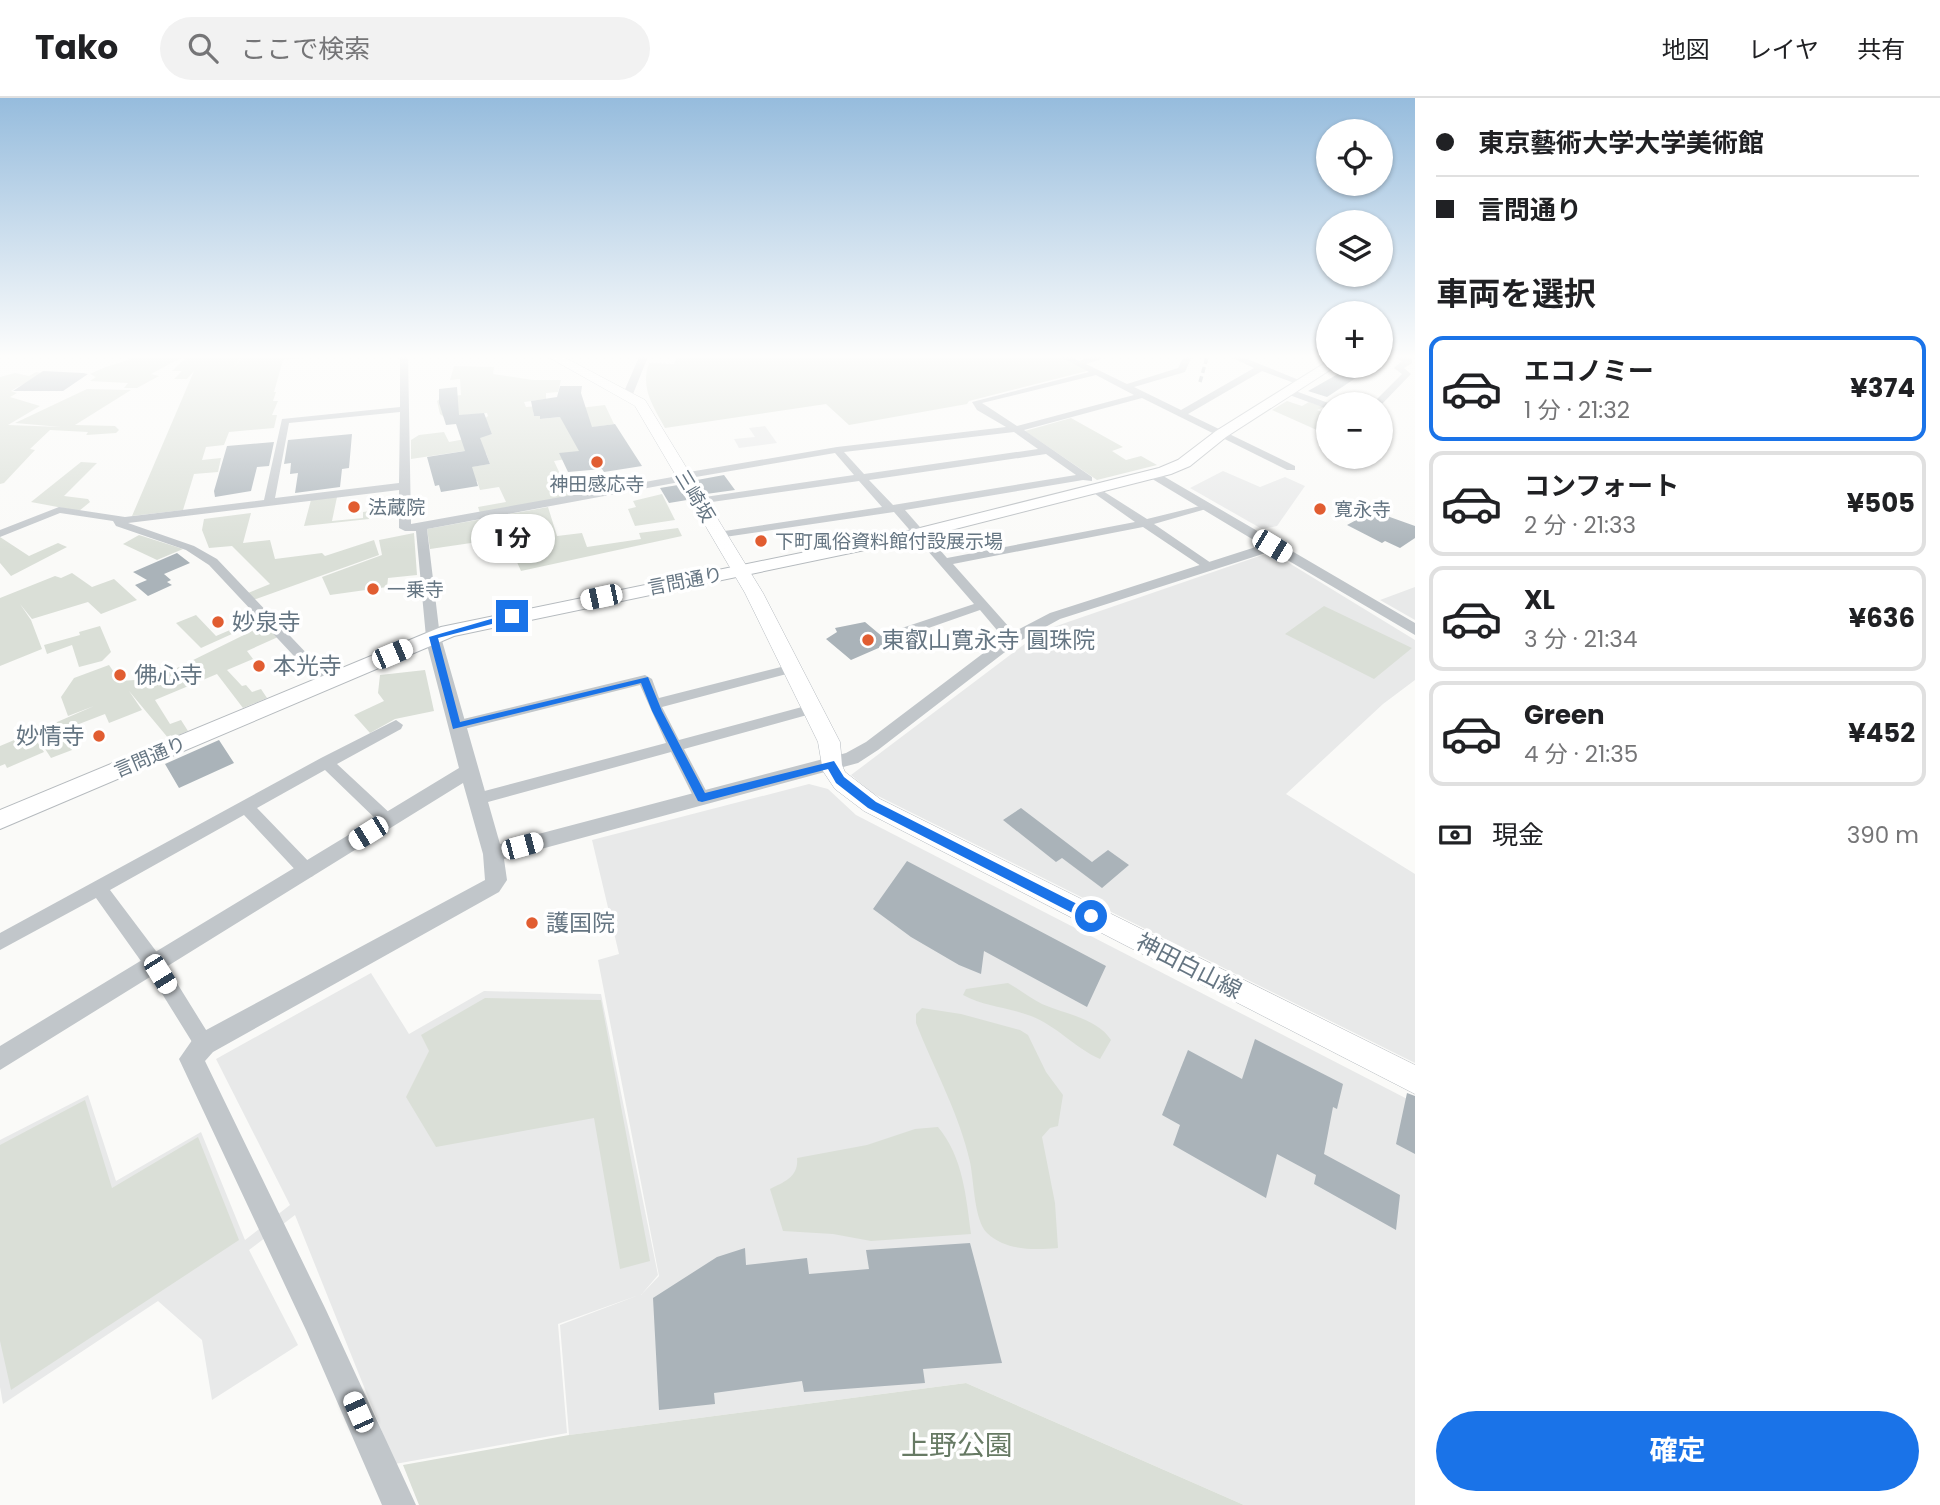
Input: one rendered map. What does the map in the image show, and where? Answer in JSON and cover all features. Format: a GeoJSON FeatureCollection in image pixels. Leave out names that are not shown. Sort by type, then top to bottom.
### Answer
{"type":"FeatureCollection","features":[{"type":"Feature","properties":{"kind":"main road","name":"三崎坂"},"geometry":{"type":"LineString","coordinates":[[649,420],[739,570]]}},
{"type":"Feature","properties":{"kind":"main road","name":"言問通り"},"geometry":{"type":"LineString","coordinates":[[0,820],[433,637],[512,616],[919,533],[1094,485],[1153,474],[1184,463],[1243,420]]}},
{"type":"Feature","properties":{"kind":"main road","name":"神田白山線"},"geometry":{"type":"LineString","coordinates":[[739,570],[793,668],[833,750],[831,764],[840,780],[872,805],[1415,1080]]}},
{"type":"Feature","properties":{"kind":"street"},"geometry":{"type":"LineString","coordinates":[[269,503],[285,421],[300,420]]}},
{"type":"Feature","properties":{"kind":"street"},"geometry":{"type":"LineString","coordinates":[[406,420],[404,526],[408,529],[837,450],[1016,429],[1052,420]]}},
{"type":"Feature","properties":{"kind":"street"},"geometry":{"type":"LineString","coordinates":[[1000,420],[1207,566]]}},
{"type":"Feature","properties":{"kind":"street"},"geometry":{"type":"LineString","coordinates":[[1192,420],[1291,468]]}},
{"type":"Feature","properties":{"kind":"street"},"geometry":{"type":"LineString","coordinates":[[837,450],[919,533],[1012,639]]}},
{"type":"Feature","properties":{"kind":"street"},"geometry":{"type":"LineString","coordinates":[[698,501],[1047,451]]}},
{"type":"Feature","properties":{"kind":"street"},"geometry":{"type":"LineString","coordinates":[[1153,474],[1415,630]]}},
{"type":"Feature","properties":{"kind":"street"},"geometry":{"type":"LineString","coordinates":[[718,535],[894,508],[1094,485]]}},
{"type":"Feature","properties":{"kind":"street"},"geometry":{"type":"LineString","coordinates":[[0,534],[59,510],[118,521],[404,486]]}},
{"type":"Feature","properties":{"kind":"street"},"geometry":{"type":"LineString","coordinates":[[945,562],[1146,523],[1208,507]]}},
{"type":"Feature","properties":{"kind":"street"},"geometry":{"type":"LineString","coordinates":[[118,521],[120,524],[190,548],[213,562],[326,682]]}},
{"type":"Feature","properties":{"kind":"street"},"geometry":{"type":"LineString","coordinates":[[399,1505],[316,1320],[191,1059],[204,1044],[492,886],[498,874],[433,637],[421,527]]}},
{"type":"Feature","properties":{"kind":"street"},"geometry":{"type":"LineString","coordinates":[[493,854],[852,758],[872,746],[1012,639],[1055,616],[1272,546]]}},
{"type":"Feature","properties":{"kind":"street"},"geometry":{"type":"LineString","coordinates":[[892,636],[983,605]]}},
{"type":"Feature","properties":{"kind":"street"},"geometry":{"type":"LineString","coordinates":[[654,704],[793,668]]}},
{"type":"Feature","properties":{"kind":"street"},"geometry":{"type":"LineString","coordinates":[[456,726],[645,679],[654,704],[702,798]]}},
{"type":"Feature","properties":{"kind":"street"},"geometry":{"type":"LineString","coordinates":[[477,799],[813,709]]}},
{"type":"Feature","properties":{"kind":"street"},"geometry":{"type":"LineString","coordinates":[[0,942],[396,725]]}},
{"type":"Feature","properties":{"kind":"street"},"geometry":{"type":"LineString","coordinates":[[326,762],[388,821]]}},
{"type":"Feature","properties":{"kind":"street"},"geometry":{"type":"LineString","coordinates":[[0,1059],[469,771]]}},
{"type":"Feature","properties":{"kind":"street"},"geometry":{"type":"LineString","coordinates":[[246,807],[307,871]]}},
{"type":"Feature","properties":{"kind":"street"},"geometry":{"type":"LineString","coordinates":[[99,889],[155,965],[204,1044]]}},
{"type":"Feature","properties":{"kind":"shaded area"},"geometry":{"type":"Polygon","coordinates":[[[765,426],[777,443],[739,448],[734,439],[755,437],[749,428],[765,426]]]}},
{"type":"Feature","properties":{"kind":"shaded area"},"geometry":{"type":"Polygon","coordinates":[[[1223,471],[1260,487],[1285,477],[1305,486],[1277,526],[1262,529],[1190,488],[1223,471]]]}},
{"type":"Feature","properties":{"kind":"shaded area"},"geometry":{"type":"Polygon","coordinates":[[[1271,552],[1415,640],[1415,680],[1383,704],[1286,794],[1415,874],[1415,1063],[872,793],[851,775],[1042,631],[1271,552]]]}},
{"type":"Feature","properties":{"kind":"shaded area"},"geometry":{"type":"Polygon","coordinates":[[[1415,587],[1415,620],[1380,600],[1415,587]]]}},
{"type":"Feature","properties":{"kind":"shaded area"},"geometry":{"type":"Polygon","coordinates":[[[809,784],[828,789],[856,815],[1415,1103],[1415,1505],[1244,1505],[966,1383],[569,1435],[560,1325],[639,1295],[558,1324],[567,1433],[395,1464],[295,1215],[249,1250],[298,1345],[212,1400],[202,1340],[158,1301],[3,1404],[0,1387],[0,1140],[88,1095],[116,1181],[201,1132],[245,1240],[290,1205],[216,1059],[371,973],[409,1034],[484,991],[601,994],[658,1275],[641,1295],[659,1276],[598,960],[619,954],[592,840],[809,784]]]}},
{"type":"Feature","properties":{"kind":"green space"},"geometry":{"type":"Polygon","coordinates":[[[0,420],[17,420],[8,425],[61,427],[15,423],[22,420],[84,420],[75,425],[115,426],[119,430],[116,433],[86,435],[88,432],[50,430],[30,449],[35,450],[0,484],[0,420]]]}},
{"type":"Feature","properties":{"kind":"green space"},"geometry":{"type":"Polygon","coordinates":[[[173,420],[276,420],[274,428],[229,432],[224,445],[206,447],[202,460],[221,458],[218,472],[194,474],[183,510],[132,516],[173,420]]]}},
{"type":"Feature","properties":{"kind":"green space"},"geometry":{"type":"Polygon","coordinates":[[[483,420],[612,420],[614,424],[569,431],[628,449],[554,461],[560,474],[574,474],[579,488],[574,491],[575,495],[480,513],[478,507],[506,502],[499,487],[480,490],[477,481],[472,482],[471,467],[490,464],[486,453],[471,450],[411,459],[411,440],[419,435],[444,432],[449,442],[492,434],[488,424],[475,426],[483,420]]]}},
{"type":"Feature","properties":{"kind":"green space"},"geometry":{"type":"Polygon","coordinates":[[[660,420],[721,420],[665,428],[660,420]]]}},
{"type":"Feature","properties":{"kind":"green space"},"geometry":{"type":"Polygon","coordinates":[[[843,420],[879,420],[849,425],[843,420]]]}},
{"type":"Feature","properties":{"kind":"green space"},"geometry":{"type":"Polygon","coordinates":[[[1074,420],[1123,447],[1112,451],[1126,460],[1141,456],[1157,465],[1097,480],[1025,431],[1074,420]]]}},
{"type":"Feature","properties":{"kind":"green space"},"geometry":{"type":"Polygon","coordinates":[[[1294,420],[1316,420],[1316,430],[1294,420]]]}},
{"type":"Feature","properties":{"kind":"green space"},"geometry":{"type":"Polygon","coordinates":[[[81,462],[97,463],[64,496],[88,499],[90,502],[79,511],[31,502],[81,462]]]}},
{"type":"Feature","properties":{"kind":"green space"},"geometry":{"type":"Polygon","coordinates":[[[662,494],[675,520],[635,526],[628,509],[636,507],[633,501],[662,494]]]}},
{"type":"Feature","properties":{"kind":"green space"},"geometry":{"type":"Polygon","coordinates":[[[337,497],[332,521],[363,518],[363,512],[370,511],[369,519],[304,526],[311,500],[337,497]]]}},
{"type":"Feature","properties":{"kind":"green space"},"geometry":{"type":"Polygon","coordinates":[[[548,507],[557,536],[582,533],[587,547],[641,539],[639,533],[678,528],[682,536],[521,571],[516,560],[524,558],[521,547],[527,546],[519,526],[480,533],[477,536],[478,542],[430,549],[427,529],[548,507]]]}},
{"type":"Feature","properties":{"kind":"green space"},"geometry":{"type":"Polygon","coordinates":[[[251,513],[243,543],[270,540],[275,559],[322,553],[325,556],[374,540],[379,555],[253,600],[248,593],[270,584],[232,546],[209,548],[202,530],[204,519],[251,513]]]}},
{"type":"Feature","properties":{"kind":"green space"},"geometry":{"type":"Polygon","coordinates":[[[414,533],[417,575],[388,578],[387,587],[330,595],[322,577],[382,555],[379,540],[414,533]]]}},
{"type":"Feature","properties":{"kind":"green space"},"geometry":{"type":"Polygon","coordinates":[[[139,535],[183,549],[157,560],[123,544],[139,535]]]}},
{"type":"Feature","properties":{"kind":"green space"},"geometry":{"type":"Polygon","coordinates":[[[0,537],[29,556],[58,543],[67,547],[11,576],[0,563],[0,537]]]}},
{"type":"Feature","properties":{"kind":"green space"},"geometry":{"type":"Polygon","coordinates":[[[72,573],[92,587],[114,579],[137,600],[101,614],[88,602],[32,619],[20,604],[31,620],[42,649],[0,666],[0,598],[55,576],[61,578],[72,573]]]}},
{"type":"Feature","properties":{"kind":"green space"},"geometry":{"type":"Polygon","coordinates":[[[1324,606],[1412,648],[1374,679],[1285,634],[1324,606]]]}},
{"type":"Feature","properties":{"kind":"green space"},"geometry":{"type":"Polygon","coordinates":[[[196,615],[216,636],[251,621],[254,624],[201,648],[176,623],[196,615]]]}},
{"type":"Feature","properties":{"kind":"green space"},"geometry":{"type":"Polygon","coordinates":[[[266,624],[278,637],[247,651],[253,659],[227,670],[242,686],[246,685],[252,692],[261,689],[267,698],[243,708],[217,674],[155,700],[170,724],[181,720],[188,731],[169,739],[129,691],[142,710],[109,723],[105,714],[66,729],[72,750],[51,758],[34,732],[94,706],[68,716],[61,697],[74,678],[109,665],[120,681],[135,680],[172,664],[177,668],[266,624]]]}},
{"type":"Feature","properties":{"kind":"green space"},"geometry":{"type":"Polygon","coordinates":[[[100,626],[111,652],[102,661],[79,667],[72,645],[47,654],[44,645],[100,626]]]}},
{"type":"Feature","properties":{"kind":"green space"},"geometry":{"type":"Polygon","coordinates":[[[425,670],[434,711],[395,719],[370,733],[354,715],[384,701],[378,693],[380,675],[425,670]]]}},
{"type":"Feature","properties":{"kind":"green space"},"geometry":{"type":"Polygon","coordinates":[[[31,733],[44,752],[7,768],[5,764],[0,766],[0,746],[31,733]]]}},
{"type":"Feature","properties":{"kind":"green space"},"geometry":{"type":"Polygon","coordinates":[[[1008,983],[1042,1004],[1097,1026],[1111,1040],[1100,1059],[1040,1020],[963,995],[966,989],[1008,983]]]}},
{"type":"Feature","properties":{"kind":"green space"},"geometry":{"type":"Polygon","coordinates":[[[485,998],[601,1000],[650,1261],[620,1269],[594,1118],[436,1147],[406,1097],[429,1051],[421,1035],[485,998]]]}},
{"type":"Feature","properties":{"kind":"green space"},"geometry":{"type":"Polygon","coordinates":[[[922,1008],[961,1014],[1020,1030],[1028,1035],[1046,1072],[1063,1095],[1058,1126],[1050,1128],[1042,1137],[1055,1203],[1058,1248],[1030,1249],[1011,1246],[995,1239],[983,1227],[977,1210],[965,1144],[946,1091],[916,1023],[916,1014],[922,1008]]]}},
{"type":"Feature","properties":{"kind":"green space"},"geometry":{"type":"Polygon","coordinates":[[[85,1100],[112,1188],[198,1137],[239,1240],[11,1390],[0,1341],[0,1145],[85,1100]]]}},
{"type":"Feature","properties":{"kind":"green space"},"geometry":{"type":"Polygon","coordinates":[[[938,1127],[958,1164],[971,1234],[871,1241],[833,1234],[783,1231],[770,1189],[793,1174],[797,1158],[867,1145],[915,1129],[938,1127]]]}},
{"type":"Feature","properties":{"kind":"green space","name":"上野公園"},"geometry":{"type":"Polygon","coordinates":[[[966,1383],[1244,1505],[419,1505],[403,1465],[569,1435],[966,1383]]]}},
{"type":"Feature","properties":{"kind":"building"},"geometry":{"type":"Polygon","coordinates":[[[444,420],[487,420],[492,434],[480,438],[490,464],[472,467],[478,486],[441,492],[439,485],[435,486],[427,457],[465,451],[456,424],[446,425],[444,420]]]}},
{"type":"Feature","properties":{"kind":"building"},"geometry":{"type":"Polygon","coordinates":[[[561,420],[590,420],[592,427],[615,424],[642,466],[604,472],[602,469],[568,472],[559,453],[579,451],[561,420]]]}},
{"type":"Feature","properties":{"kind":"building"},"geometry":{"type":"Polygon","coordinates":[[[352,434],[349,468],[342,469],[340,487],[295,493],[298,473],[290,474],[291,463],[284,464],[288,440],[352,434]]]}},
{"type":"Feature","properties":{"kind":"building"},"geometry":{"type":"Polygon","coordinates":[[[274,442],[269,466],[257,467],[251,491],[215,497],[214,491],[227,446],[274,442]]]}},
{"type":"Feature","properties":{"kind":"building"},"geometry":{"type":"Polygon","coordinates":[[[724,475],[735,490],[706,494],[697,480],[724,475]]]}},
{"type":"Feature","properties":{"kind":"building"},"geometry":{"type":"Polygon","coordinates":[[[678,485],[687,500],[669,503],[660,488],[678,485]]]}},
{"type":"Feature","properties":{"kind":"building"},"geometry":{"type":"Polygon","coordinates":[[[1373,511],[1415,526],[1415,538],[1400,548],[1385,541],[1382,543],[1347,525],[1373,511]]]}},
{"type":"Feature","properties":{"kind":"building"},"geometry":{"type":"Polygon","coordinates":[[[177,553],[190,563],[164,574],[171,580],[167,582],[172,585],[148,596],[135,585],[147,580],[133,572],[177,553]]]}},
{"type":"Feature","properties":{"kind":"building","name":"東叡山寛永寺 圓珠院"},"geometry":{"type":"Polygon","coordinates":[[[865,622],[890,643],[851,660],[826,639],[837,632],[835,628],[865,622]]]}},
{"type":"Feature","properties":{"kind":"building"},"geometry":{"type":"Polygon","coordinates":[[[219,740],[234,763],[179,788],[165,764],[219,740]]]}},
{"type":"Feature","properties":{"kind":"building"},"geometry":{"type":"Polygon","coordinates":[[[1021,808],[1092,862],[1108,850],[1129,865],[1102,888],[1062,858],[1056,862],[1003,820],[1021,808]]]}},
{"type":"Feature","properties":{"kind":"building"},"geometry":{"type":"Polygon","coordinates":[[[907,861],[1106,966],[1087,1007],[984,951],[981,974],[959,965],[911,937],[873,909],[907,861]]]}},
{"type":"Feature","properties":{"kind":"building"},"geometry":{"type":"Polygon","coordinates":[[[1255,1039],[1343,1084],[1337,1109],[1333,1107],[1324,1154],[1400,1195],[1396,1230],[1314,1184],[1316,1175],[1277,1154],[1266,1198],[1173,1145],[1180,1125],[1162,1115],[1188,1050],[1242,1079],[1255,1039]]]}},
{"type":"Feature","properties":{"kind":"building"},"geometry":{"type":"Polygon","coordinates":[[[1407,1093],[1415,1096],[1415,1154],[1396,1144],[1407,1093]]]}},
{"type":"Feature","properties":{"kind":"building"},"geometry":{"type":"Polygon","coordinates":[[[970,1243],[1002,1363],[923,1369],[925,1383],[804,1392],[802,1381],[714,1393],[715,1404],[659,1410],[653,1298],[717,1257],[745,1248],[746,1265],[807,1258],[809,1274],[869,1269],[866,1250],[970,1243]]]}},
{"type":"Feature","properties":{"kind":"place","name":"神田感応寺"},"geometry":{"type":"Point","coordinates":[597,462]}},
{"type":"Feature","properties":{"kind":"place","name":"法蔵院"},"geometry":{"type":"Point","coordinates":[354,507]}},
{"type":"Feature","properties":{"kind":"place","name":"寛永寺"},"geometry":{"type":"Point","coordinates":[1320,509]}},
{"type":"Feature","properties":{"kind":"place","name":"下町風俗資料館付設展示場"},"geometry":{"type":"Point","coordinates":[761,541]}},
{"type":"Feature","properties":{"kind":"place","name":"一乗寺"},"geometry":{"type":"Point","coordinates":[373,589]}},
{"type":"Feature","properties":{"kind":"place","name":"妙泉寺"},"geometry":{"type":"Point","coordinates":[218,622]}},
{"type":"Feature","properties":{"kind":"place","name":"東叡山寛永寺 圓珠院"},"geometry":{"type":"Point","coordinates":[868,640]}},
{"type":"Feature","properties":{"kind":"place","name":"本光寺"},"geometry":{"type":"Point","coordinates":[259,666]}},
{"type":"Feature","properties":{"kind":"place","name":"佛心寺"},"geometry":{"type":"Point","coordinates":[120,675]}},
{"type":"Feature","properties":{"kind":"place","name":"妙情寺"},"geometry":{"type":"Point","coordinates":[99,736]}},
{"type":"Feature","properties":{"kind":"place","name":"護国院"},"geometry":{"type":"Point","coordinates":[532,923]}},
{"type":"Feature","properties":{"kind":"route"},"geometry":{"type":"LineString","coordinates":[[512,616],[433,637],[456,726],[645,679],[657,711],[702,798],[831,764],[840,780],[852,792],[872,805],[1091,916]]}}]}
